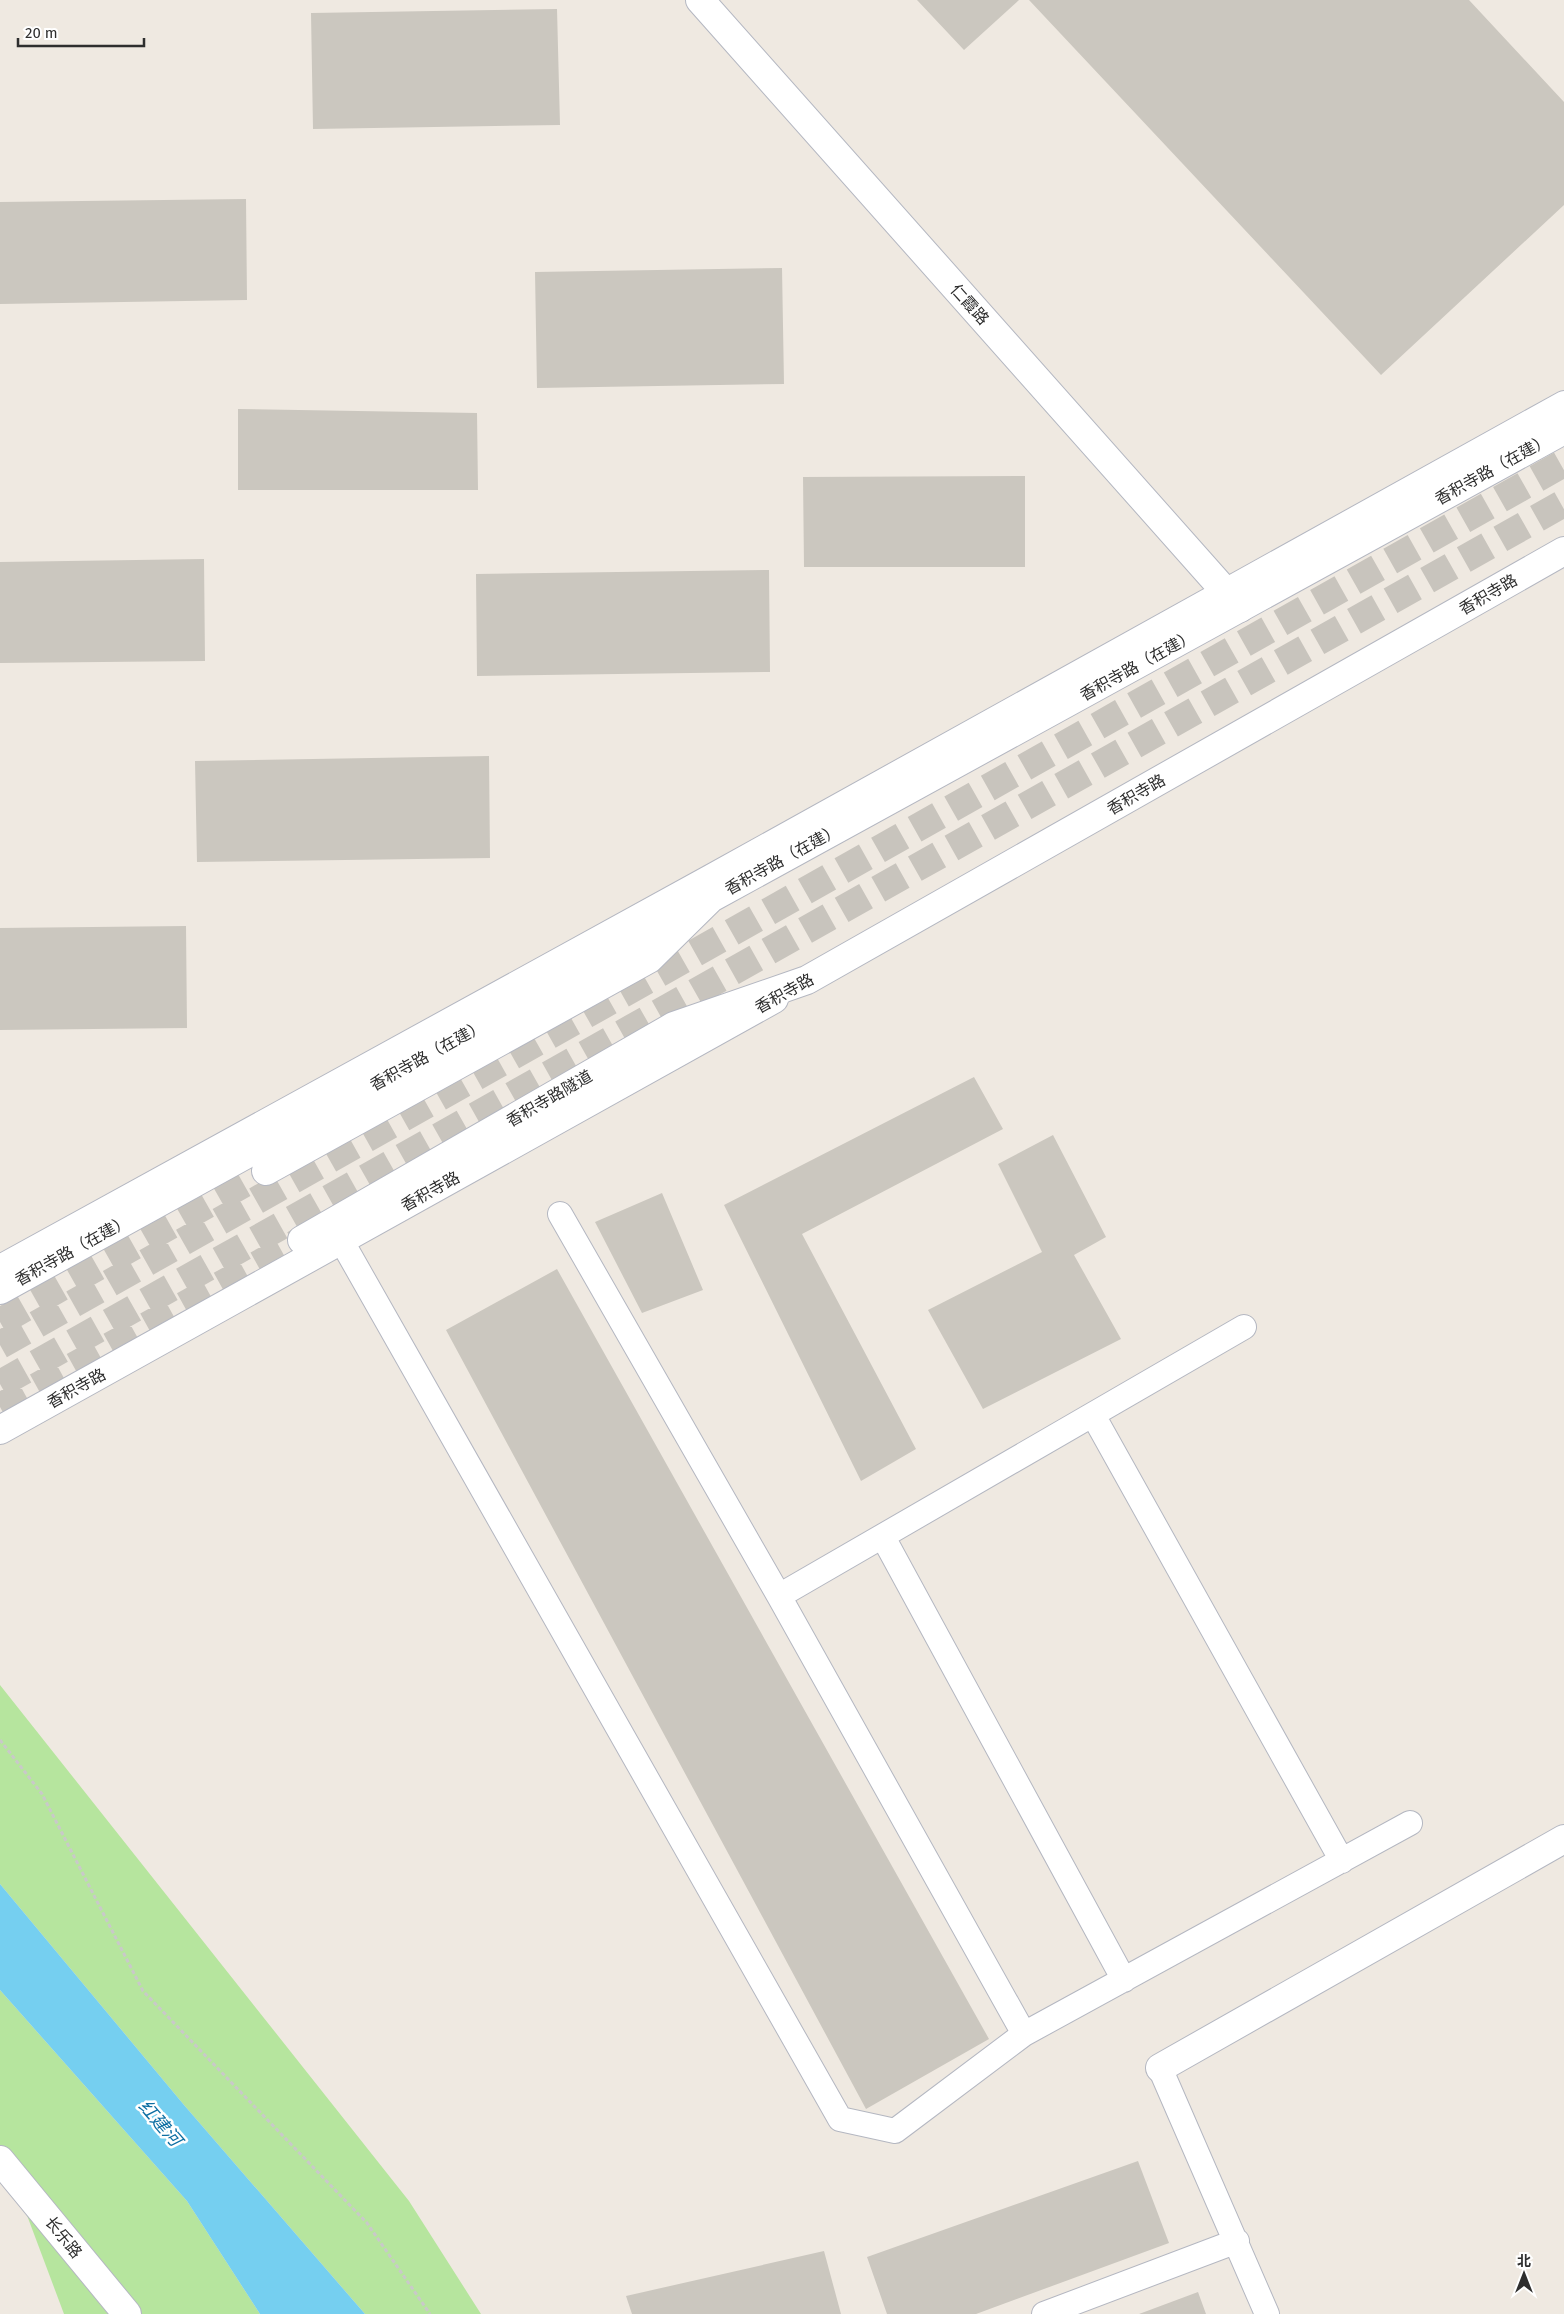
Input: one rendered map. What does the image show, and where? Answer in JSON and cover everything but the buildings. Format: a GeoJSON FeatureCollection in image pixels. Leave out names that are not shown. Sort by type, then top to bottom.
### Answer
{"type":"FeatureCollection","features":[{"type":"Feature","properties":{"kind":"street","name":"仁霞路"},"geometry":{"type":"LineString","coordinates":[[700,0],[1232,600]]}},
{"type":"Feature","properties":{"kind":"street","name":"香积寺路（在建）"},"geometry":{"type":"LineString","coordinates":[[0,1290],[711,898],[1232,600],[1564,430]]}},
{"type":"Feature","properties":{"kind":"street","name":"香积寺路"},"geometry":{"type":"LineString","coordinates":[[0,1430],[807,980],[1564,552]]}},
{"type":"Feature","properties":{"kind":"street"},"geometry":{"type":"LineString","coordinates":[[266,1171],[649,959],[711,898]]}},
{"type":"Feature","properties":{"kind":"street","name":"香积寺路隧道"},"geometry":{"type":"LineString","coordinates":[[302,1240],[674,1026],[807,980]]}},
{"type":"Feature","properties":{"kind":"street"},"geometry":{"type":"LineString","coordinates":[[1160,2068],[1564,1839]]}},
{"type":"Feature","properties":{"kind":"street","name":"长乐路"},"geometry":{"type":"LineString","coordinates":[[0,2160],[127,2314]]}},
{"type":"Feature","properties":{"kind":"lane"},"geometry":{"type":"LineString","coordinates":[[0,1267],[1232,600],[1564,403]]}},
{"type":"Feature","properties":{"kind":"lane"},"geometry":{"type":"LineString","coordinates":[[560,1214],[779,1596],[1024,2034]]}},
{"type":"Feature","properties":{"kind":"lane"},"geometry":{"type":"LineString","coordinates":[[341,1240],[840,2119],[895,2131],[1024,2034],[1410,1824]]}},
{"type":"Feature","properties":{"kind":"lane"},"geometry":{"type":"LineString","coordinates":[[779,1596],[1244,1327]]}},
{"type":"Feature","properties":{"kind":"lane"},"geometry":{"type":"LineString","coordinates":[[1093,1415],[1342,1861]]}},
{"type":"Feature","properties":{"kind":"lane"},"geometry":{"type":"LineString","coordinates":[[883,1537],[1124,1980]]}},
{"type":"Feature","properties":{"kind":"lane"},"geometry":{"type":"LineString","coordinates":[[1160,2068],[1237,2240],[1267,2314]]}},
{"type":"Feature","properties":{"kind":"lane"},"geometry":{"type":"LineString","coordinates":[[1044,2314],[1237,2240]]}},
{"type":"Feature","properties":{"kind":"path"},"geometry":{"type":"LineString","coordinates":[[0,1740],[42,1794],[142,1991],[367,2223],[430,2314]]}},
{"type":"Feature","properties":{"kind":"green space"},"geometry":{"type":"Polygon","coordinates":[[[0,1685],[409,2201],[481,2314],[365,2314],[184,2105],[0,1884],[0,1685]]]}},
{"type":"Feature","properties":{"kind":"green space"},"geometry":{"type":"Polygon","coordinates":[[[0,1990],[187,2201],[260,2314],[64,2314],[13,2178],[0,2164],[0,1990]]]}},
{"type":"Feature","properties":{"kind":"water","name":"红建河"},"geometry":{"type":"Polygon","coordinates":[[[0,1884],[184,2105],[365,2314],[260,2314],[187,2201],[0,1990],[0,1884]]]}},
{"type":"Feature","properties":{"kind":"tunnel"},"geometry":{"type":"LineString","coordinates":[[0,1345],[1564,463]]}},
{"type":"Feature","properties":{"kind":"tunnel"},"geometry":{"type":"LineString","coordinates":[[0,1384],[1564,503]]}},
{"type":"Feature","properties":{"kind":"tunnel"},"geometry":{"type":"LineString","coordinates":[[0,1322],[266,1171]]}},
{"type":"Feature","properties":{"kind":"tunnel"},"geometry":{"type":"LineString","coordinates":[[0,1407],[302,1240]]}}]}
